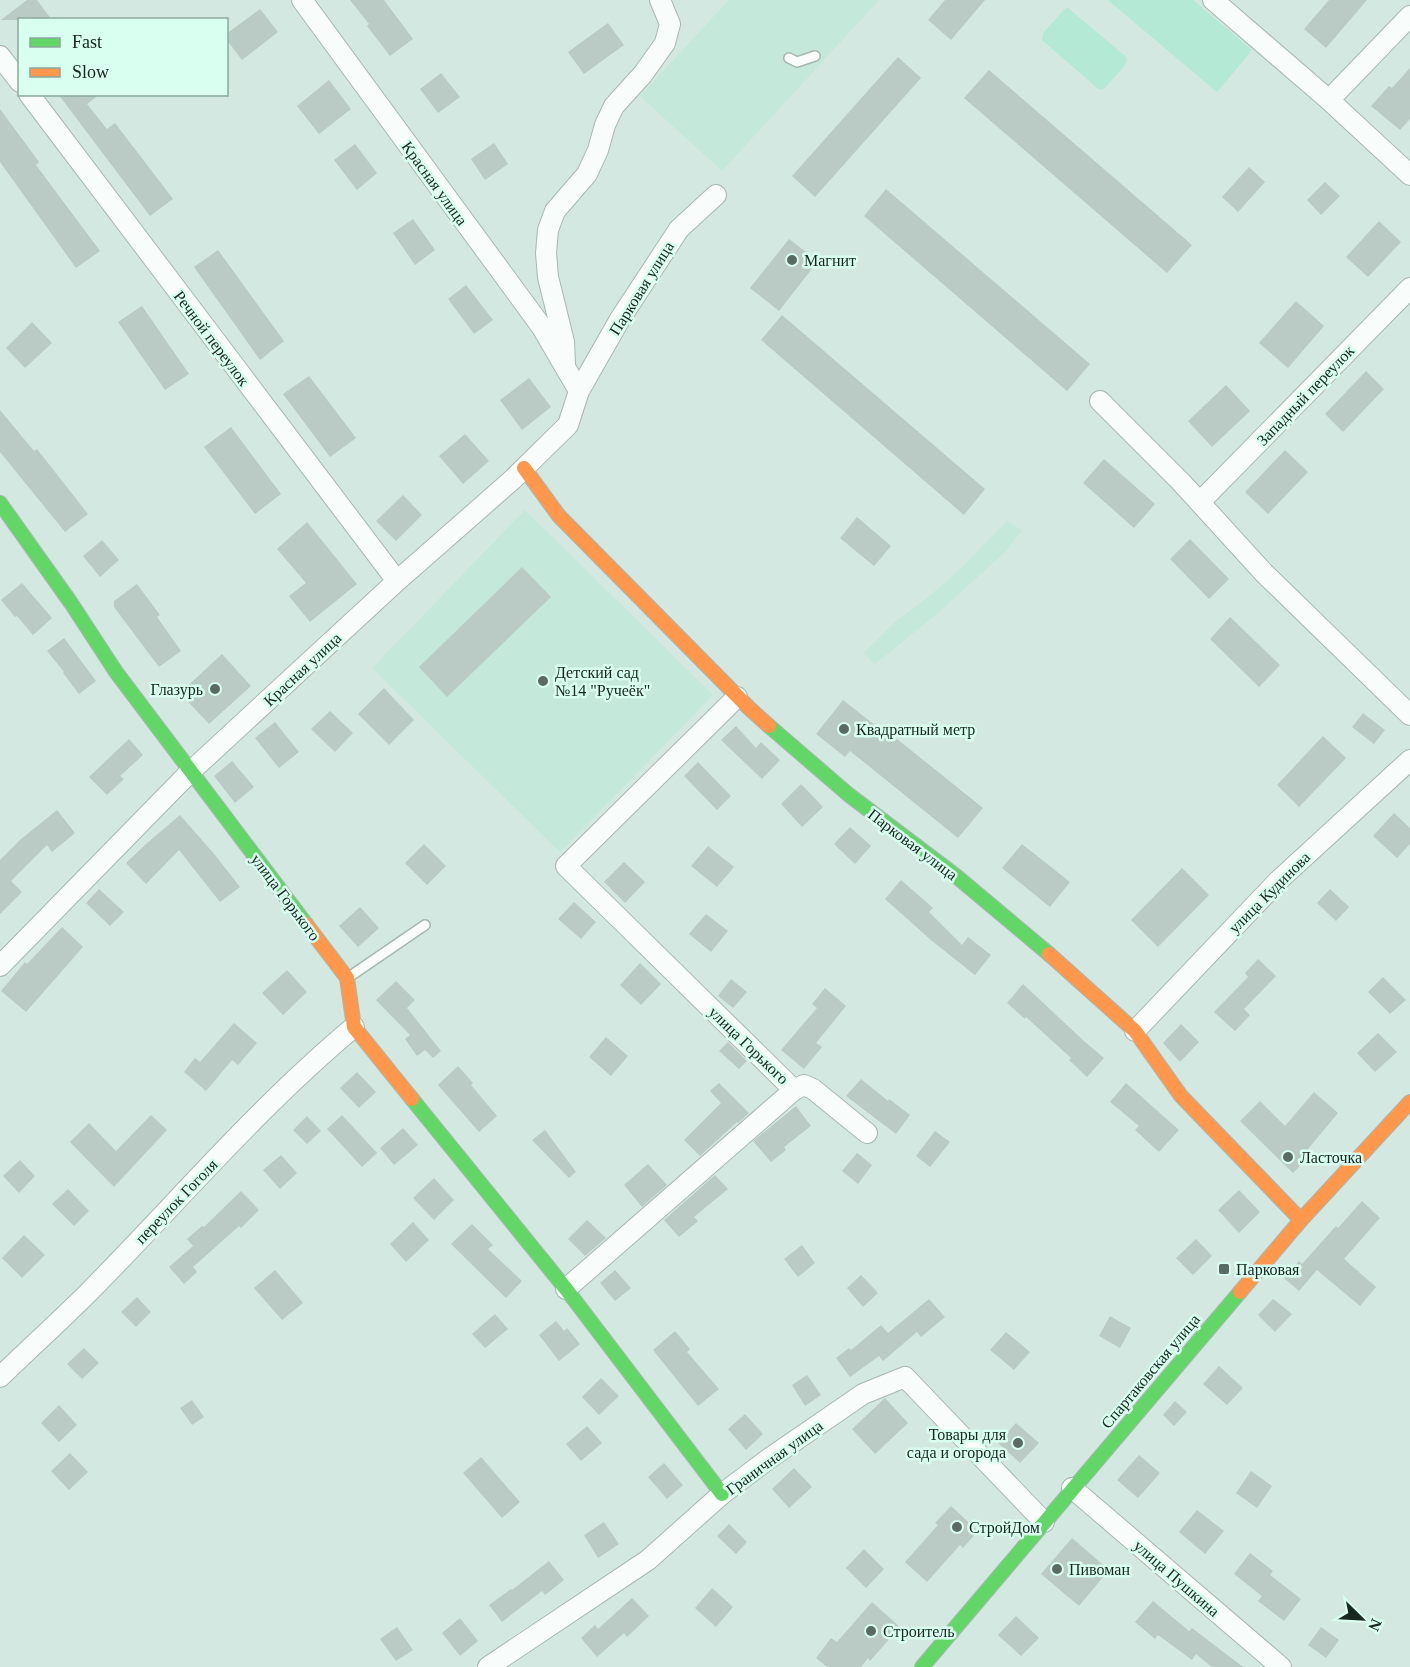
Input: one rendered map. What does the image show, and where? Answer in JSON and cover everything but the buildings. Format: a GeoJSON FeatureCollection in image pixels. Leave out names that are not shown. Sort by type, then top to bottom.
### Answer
{"type":"FeatureCollection","features":[{"type":"Feature","properties":{"kind":"street","name":"Красная улица"},"geometry":{"type":"LineString","coordinates":[[0,966],[190,771],[397,581],[512,480],[568,425],[579,391],[541,326],[302,0]]}},
{"type":"Feature","properties":{"kind":"street","name":"Красная улица"},"geometry":{"type":"LineString","coordinates":[[565,368],[564,342],[548,278],[546,253],[548,230],[555,211],[587,174],[614,106],[643,74],[665,43],[670,24],[660,0]]}},
{"type":"Feature","properties":{"kind":"street"},"geometry":{"type":"LineString","coordinates":[[1213,0],[1329,100],[1410,175]]}},
{"type":"Feature","properties":{"kind":"street"},"geometry":{"type":"LineString","coordinates":[[1329,100],[1410,16]]}},
{"type":"Feature","properties":{"kind":"street"},"geometry":{"type":"LineString","coordinates":[[0,56],[18,79]]}},
{"type":"Feature","properties":{"kind":"street","name":"Речной переулок"},"geometry":{"type":"LineString","coordinates":[[31,96],[397,581]]}},
{"type":"Feature","properties":{"kind":"street","name":"Парковая улица"},"geometry":{"type":"LineString","coordinates":[[579,391],[620,319],[679,229],[716,195]]}},
{"type":"Feature","properties":{"kind":"street","name":"Западный переулок"},"geometry":{"type":"LineString","coordinates":[[1200,502],[1410,288]]}},
{"type":"Feature","properties":{"kind":"street"},"geometry":{"type":"LineString","coordinates":[[1100,401],[1181,482],[1264,573],[1410,715]]}},
{"type":"Feature","properties":{"kind":"street","name":"Парковая улица"},"geometry":{"type":"LineString","coordinates":[[524,468],[559,516],[737,697],[849,795],[974,891],[1061,964],[1135,1031],[1181,1096],[1301,1220]]}},
{"type":"Feature","properties":{"kind":"street","name":"улица Горького"},"geometry":{"type":"LineString","coordinates":[[0,503],[71,603],[116,672],[347,978],[354,1027]]}},
{"type":"Feature","properties":{"kind":"street","name":"улица Горького"},"geometry":{"type":"LineString","coordinates":[[737,697],[566,866],[794,1090]]}},
{"type":"Feature","properties":{"kind":"street","name":"улица Кудинова"},"geometry":{"type":"LineString","coordinates":[[1135,1031],[1279,879],[1410,760]]}},
{"type":"Feature","properties":{"kind":"street"},"geometry":{"type":"LineString","coordinates":[[354,1027],[566,1288],[722,1494]]}},
{"type":"Feature","properties":{"kind":"street","name":"переулок Гоголя"},"geometry":{"type":"LineString","coordinates":[[0,1377],[89,1292],[265,1108],[321,1054],[354,1027]]}},
{"type":"Feature","properties":{"kind":"street","name":"улица Горького"},"geometry":{"type":"LineString","coordinates":[[566,1288],[794,1090],[804,1085],[813,1089],[867,1133]]}},
{"type":"Feature","properties":{"kind":"street","name":"Спартаковская улица"},"geometry":{"type":"LineString","coordinates":[[922,1667],[1301,1220],[1409,1105]]}},
{"type":"Feature","properties":{"kind":"street","name":"Граничная улица"},"geometry":{"type":"LineString","coordinates":[[488,1667],[648,1560],[722,1494],[863,1394],[905,1377],[1044,1522]]}},
{"type":"Feature","properties":{"kind":"street","name":"улица Пушкина"},"geometry":{"type":"LineString","coordinates":[[1072,1488],[1281,1667]]}},
{"type":"Feature","properties":{"kind":"lane"},"geometry":{"type":"LineString","coordinates":[[789,58],[798,62],[815,56]]}},
{"type":"Feature","properties":{"kind":"lane"},"geometry":{"type":"LineString","coordinates":[[347,978],[425,925]]}},
{"type":"Feature","properties":{"kind":"shaded area"},"geometry":{"type":"Polygon","coordinates":[[[729,0],[879,0],[722,171],[640,96],[729,0]]]}},
{"type":"Feature","properties":{"kind":"shaded area"},"geometry":{"type":"Polygon","coordinates":[[[1109,0],[1193,0],[1252,50],[1217,92],[1109,0]]]}},
{"type":"Feature","properties":{"kind":"shaded area"},"geometry":{"type":"Polygon","coordinates":[[[1068,8],[1127,60],[1105,88],[1100,90],[1096,87],[1042,40],[1043,33],[1068,8]]]}},
{"type":"Feature","properties":{"kind":"shaded area","name":"Детский сад №14 \"Ручеёк\""},"geometry":{"type":"Polygon","coordinates":[[[525,510],[713,695],[560,852],[372,668],[525,510]]]}},
{"type":"Feature","properties":{"kind":"shaded area"},"geometry":{"type":"Polygon","coordinates":[[[1007,521],[1022,530],[1006,551],[937,614],[875,664],[864,653],[896,621],[958,571],[1007,521]]]}},
{"type":"Feature","properties":{"kind":"traffic: fast"},"geometry":{"type":"LineString","coordinates":[[0,503],[71,603],[116,672],[306,924]]}},
{"type":"Feature","properties":{"kind":"traffic: fast"},"geometry":{"type":"LineString","coordinates":[[769,726],[849,795],[956,876],[1049,954]]}},
{"type":"Feature","properties":{"kind":"traffic: fast"},"geometry":{"type":"LineString","coordinates":[[412,1099],[566,1289],[722,1494]]}},
{"type":"Feature","properties":{"kind":"traffic: fast"},"geometry":{"type":"LineString","coordinates":[[922,1667],[1240,1292]]}},
{"type":"Feature","properties":{"kind":"traffic: slow"},"geometry":{"type":"LineString","coordinates":[[524,468],[559,516],[769,726]]}},
{"type":"Feature","properties":{"kind":"traffic: slow"},"geometry":{"type":"LineString","coordinates":[[306,924],[347,978],[354,1027],[412,1099]]}},
{"type":"Feature","properties":{"kind":"traffic: slow"},"geometry":{"type":"LineString","coordinates":[[1049,954],[1135,1031],[1181,1096],[1301,1220]]}},
{"type":"Feature","properties":{"kind":"traffic: slow"},"geometry":{"type":"LineString","coordinates":[[1240,1292],[1301,1220],[1410,1102]]}},
{"type":"Feature","properties":{"kind":"place","name":"Магнит"},"geometry":{"type":"Point","coordinates":[792,260]}},
{"type":"Feature","properties":{"kind":"place","name":"Детский сад №14 \"Ручеёк\""},"geometry":{"type":"Point","coordinates":[543,681]}},
{"type":"Feature","properties":{"kind":"place","name":"Глазурь"},"geometry":{"type":"Point","coordinates":[215,689]}},
{"type":"Feature","properties":{"kind":"place","name":"Квадратный метр"},"geometry":{"type":"Point","coordinates":[844,729]}},
{"type":"Feature","properties":{"kind":"place","name":"Ласточка"},"geometry":{"type":"Point","coordinates":[1288,1157]}},
{"type":"Feature","properties":{"kind":"place","name":"Парковая"},"geometry":{"type":"Point","coordinates":[1224,1269]}},
{"type":"Feature","properties":{"kind":"place","name":"Товары для сада и огорода"},"geometry":{"type":"Point","coordinates":[1018,1443]}},
{"type":"Feature","properties":{"kind":"place","name":"СтройДом"},"geometry":{"type":"Point","coordinates":[957,1527]}},
{"type":"Feature","properties":{"kind":"place","name":"Пивоман"},"geometry":{"type":"Point","coordinates":[1057,1569]}},
{"type":"Feature","properties":{"kind":"place","name":"Строитель"},"geometry":{"type":"Point","coordinates":[871,1631]}}]}
